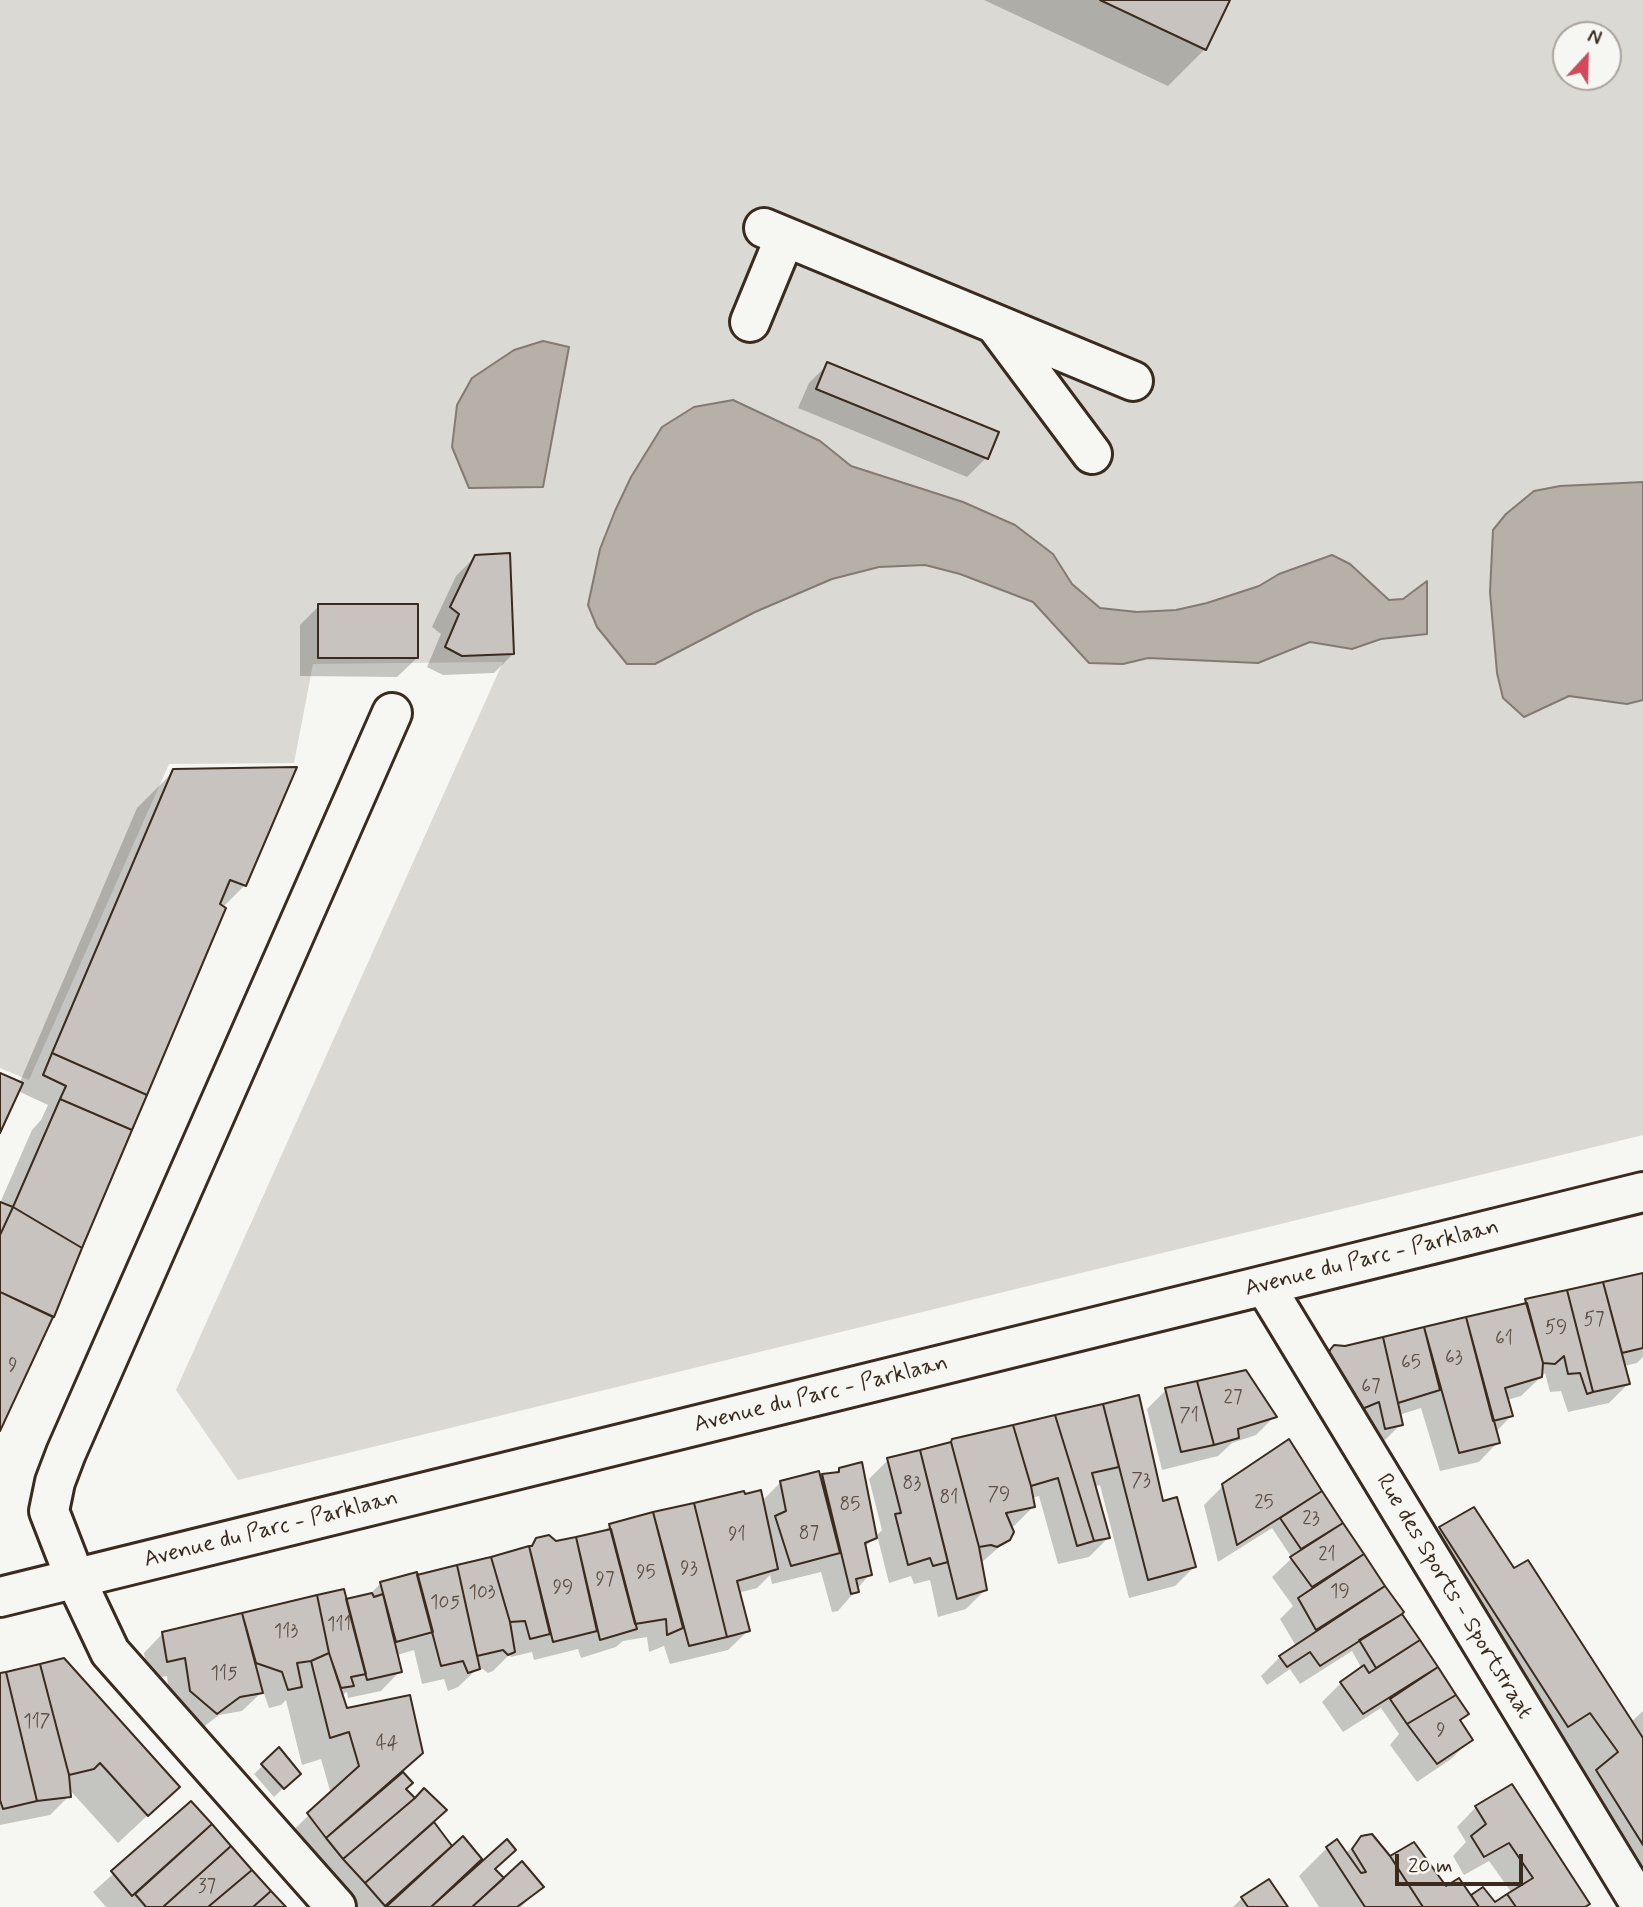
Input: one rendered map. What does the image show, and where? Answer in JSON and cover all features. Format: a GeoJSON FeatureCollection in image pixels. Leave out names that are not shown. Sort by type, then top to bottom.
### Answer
{"type":"FeatureCollection","features":[{"type":"Feature","properties":{"kind":"street"},"geometry":{"type":"LineString","coordinates":[[750,322],[774,233],[1133,382]]}},
{"type":"Feature","properties":{"kind":"street"},"geometry":{"type":"LineString","coordinates":[[995,324],[1092,454]]}},
{"type":"Feature","properties":{"kind":"street"},"geometry":{"type":"LineString","coordinates":[[336,1907],[110,1652],[75,1578],[49,1511],[55,1482],[392,713]]}},
{"type":"Feature","properties":{"kind":"street","name":"Avenue du Parc - Parklaan"},"geometry":{"type":"LineString","coordinates":[[0,1597],[1643,1192]]}},
{"type":"Feature","properties":{"kind":"street","name":"Rue des Sports - Sportstraat"},"geometry":{"type":"LineString","coordinates":[[1265,1286],[1642,1907]]}},
{"type":"Feature","properties":{"kind":"shaded area"},"geometry":{"type":"Polygon","coordinates":[[[0,0],[1643,0],[1643,1135],[238,1480],[176,1390],[503,662],[313,664],[294,763],[169,764],[29,1080],[0,1068],[0,0]]]}},
{"type":"Feature","properties":{"kind":"shaded area"},"geometry":{"type":"Polygon","coordinates":[[[543,341],[569,347],[543,487],[469,488],[452,447],[457,405],[472,378],[514,350],[543,341]]]}},
{"type":"Feature","properties":{"kind":"shaded area"},"geometry":{"type":"Polygon","coordinates":[[[733,400],[820,441],[851,466],[963,502],[1015,525],[1053,554],[1072,584],[1100,608],[1137,612],[1176,610],[1207,603],[1259,586],[1279,574],[1332,555],[1350,564],[1389,600],[1403,599],[1427,581],[1427,634],[1381,639],[1352,649],[1310,642],[1258,663],[1148,658],[1123,664],[1089,663],[1033,602],[960,574],[925,565],[879,567],[832,579],[755,612],[655,664],[627,664],[597,627],[588,605],[600,549],[615,511],[631,477],[662,427],[694,407],[733,400]]]}},
{"type":"Feature","properties":{"kind":"shaded area"},"geometry":{"type":"Polygon","coordinates":[[[1643,482],[1643,700],[1627,704],[1569,696],[1524,717],[1503,698],[1497,673],[1490,592],[1493,530],[1506,514],[1534,491],[1560,486],[1643,482]]]}},
{"type":"Feature","properties":{"kind":"building"},"geometry":{"type":"Polygon","coordinates":[[[1100,0],[1230,0],[1206,50],[1100,0]]]}},
{"type":"Feature","properties":{"kind":"building"},"geometry":{"type":"Polygon","coordinates":[[[827,362],[999,432],[988,459],[816,389],[827,362]]]}},
{"type":"Feature","properties":{"kind":"building"},"geometry":{"type":"Polygon","coordinates":[[[510,553],[514,654],[462,656],[445,647],[459,614],[450,607],[475,555],[510,553]]]}},
{"type":"Feature","properties":{"kind":"building"},"geometry":{"type":"Polygon","coordinates":[[[318,604],[418,604],[418,658],[318,658],[318,604]]]}},
{"type":"Feature","properties":{"kind":"building"},"geometry":{"type":"Polygon","coordinates":[[[297,767],[246,886],[230,880],[220,904],[226,908],[147,1095],[52,1053],[173,769],[297,767]]]}},
{"type":"Feature","properties":{"kind":"building"},"geometry":{"type":"Polygon","coordinates":[[[52,1053],[147,1095],[132,1130],[60,1099],[66,1086],[43,1075],[52,1053]]]}},
{"type":"Feature","properties":{"kind":"building"},"geometry":{"type":"Polygon","coordinates":[[[0,1073],[23,1083],[0,1133],[0,1073]]]}},
{"type":"Feature","properties":{"kind":"building"},"geometry":{"type":"Polygon","coordinates":[[[60,1099],[132,1130],[82,1248],[13,1207],[60,1099]]]}},
{"type":"Feature","properties":{"kind":"building"},"geometry":{"type":"Polygon","coordinates":[[[0,1202],[13,1207],[0,1235],[0,1202]]]}},
{"type":"Feature","properties":{"kind":"building"},"geometry":{"type":"Polygon","coordinates":[[[13,1207],[82,1248],[54,1317],[0,1292],[0,1235],[13,1207]]]}},
{"type":"Feature","properties":{"kind":"building"},"geometry":{"type":"Polygon","coordinates":[[[1643,1273],[1643,1348],[1622,1353],[1603,1282],[1643,1273]]]}},
{"type":"Feature","properties":{"kind":"building"},"geometry":{"type":"Polygon","coordinates":[[[1603,1282],[1630,1384],[1593,1392],[1567,1290],[1603,1282]]]}},
{"type":"Feature","properties":{"kind":"building"},"geometry":{"type":"Polygon","coordinates":[[[1567,1290],[1593,1392],[1587,1394],[1580,1373],[1568,1374],[1564,1356],[1555,1364],[1543,1363],[1525,1299],[1567,1290]]]}},
{"type":"Feature","properties":{"kind":"building"},"geometry":{"type":"Polygon","coordinates":[[[0,1292],[53,1317],[0,1431],[0,1292]]]}},
{"type":"Feature","properties":{"kind":"building"},"geometry":{"type":"Polygon","coordinates":[[[1527,1303],[1543,1363],[1542,1377],[1505,1388],[1513,1416],[1493,1421],[1466,1317],[1527,1303]]]}},
{"type":"Feature","properties":{"kind":"building"},"geometry":{"type":"Polygon","coordinates":[[[1466,1317],[1500,1443],[1459,1453],[1424,1327],[1466,1317]]]}},
{"type":"Feature","properties":{"kind":"building"},"geometry":{"type":"Polygon","coordinates":[[[1424,1327],[1440,1390],[1398,1403],[1383,1337],[1424,1327]]]}},
{"type":"Feature","properties":{"kind":"building"},"geometry":{"type":"Polygon","coordinates":[[[1383,1337],[1403,1425],[1385,1429],[1379,1402],[1362,1409],[1328,1356],[1334,1345],[1345,1346],[1383,1337]]]}},
{"type":"Feature","properties":{"kind":"building"},"geometry":{"type":"Polygon","coordinates":[[[1246,1370],[1277,1417],[1238,1429],[1239,1438],[1214,1445],[1197,1381],[1246,1370]]]}},
{"type":"Feature","properties":{"kind":"building"},"geometry":{"type":"Polygon","coordinates":[[[1197,1381],[1214,1445],[1181,1452],[1165,1388],[1197,1381]]]}},
{"type":"Feature","properties":{"kind":"building"},"geometry":{"type":"Polygon","coordinates":[[[1139,1395],[1163,1501],[1177,1497],[1196,1567],[1148,1580],[1103,1404],[1139,1395]]]}},
{"type":"Feature","properties":{"kind":"building"},"geometry":{"type":"Polygon","coordinates":[[[1103,1404],[1119,1467],[1092,1473],[1110,1538],[1094,1541],[1055,1415],[1103,1404]]]}},
{"type":"Feature","properties":{"kind":"building"},"geometry":{"type":"Polygon","coordinates":[[[1055,1415],[1094,1541],[1077,1546],[1058,1478],[1031,1486],[1013,1425],[1055,1415]]]}},
{"type":"Feature","properties":{"kind":"building"},"geometry":{"type":"Polygon","coordinates":[[[1013,1425],[1035,1507],[1006,1513],[1014,1532],[1010,1540],[997,1547],[979,1547],[951,1442],[952,1439],[1013,1425]]]}},
{"type":"Feature","properties":{"kind":"building"},"geometry":{"type":"Polygon","coordinates":[[[1289,1439],[1322,1491],[1237,1545],[1222,1484],[1289,1439]]]}},
{"type":"Feature","properties":{"kind":"building"},"geometry":{"type":"Polygon","coordinates":[[[951,1442],[979,1547],[987,1590],[957,1599],[920,1450],[951,1442]]]}},
{"type":"Feature","properties":{"kind":"building"},"geometry":{"type":"Polygon","coordinates":[[[920,1450],[948,1562],[933,1566],[930,1558],[908,1565],[895,1514],[901,1513],[887,1458],[920,1450]]]}},
{"type":"Feature","properties":{"kind":"building"},"geometry":{"type":"Polygon","coordinates":[[[862,1462],[877,1538],[865,1543],[872,1575],[856,1579],[859,1592],[851,1594],[822,1474],[839,1472],[839,1468],[862,1462]]]}},
{"type":"Feature","properties":{"kind":"building"},"geometry":{"type":"Polygon","coordinates":[[[819,1471],[840,1553],[791,1566],[775,1516],[786,1511],[780,1481],[819,1471]]]}},
{"type":"Feature","properties":{"kind":"building"},"geometry":{"type":"Polygon","coordinates":[[[761,1490],[778,1569],[737,1581],[750,1631],[727,1637],[694,1503],[744,1491],[745,1494],[761,1490]]]}},
{"type":"Feature","properties":{"kind":"building"},"geometry":{"type":"Polygon","coordinates":[[[1322,1491],[1343,1523],[1301,1549],[1280,1518],[1322,1491]]]}},
{"type":"Feature","properties":{"kind":"building"},"geometry":{"type":"Polygon","coordinates":[[[694,1503],[727,1637],[689,1646],[653,1512],[694,1503]]]}},
{"type":"Feature","properties":{"kind":"building"},"geometry":{"type":"Polygon","coordinates":[[[1474,1507],[1514,1568],[1528,1560],[1643,1738],[1643,1845],[1596,1770],[1618,1752],[1590,1713],[1568,1727],[1439,1527],[1474,1507]]]}},
{"type":"Feature","properties":{"kind":"building"},"geometry":{"type":"Polygon","coordinates":[[[653,1512],[683,1628],[667,1635],[666,1619],[635,1624],[609,1524],[653,1512]]]}},
{"type":"Feature","properties":{"kind":"building"},"geometry":{"type":"Polygon","coordinates":[[[1343,1523],[1364,1554],[1312,1587],[1290,1557],[1343,1523]]]}},
{"type":"Feature","properties":{"kind":"building"},"geometry":{"type":"Polygon","coordinates":[[[611,1529],[637,1629],[600,1640],[576,1537],[611,1529]]]}},
{"type":"Feature","properties":{"kind":"building"},"geometry":{"type":"Polygon","coordinates":[[[549,1535],[556,1541],[576,1537],[597,1631],[553,1642],[529,1546],[532,1546],[536,1538],[549,1535]]]}},
{"type":"Feature","properties":{"kind":"building"},"geometry":{"type":"Polygon","coordinates":[[[529,1546],[550,1634],[530,1639],[525,1621],[510,1622],[491,1557],[529,1546]]]}},
{"type":"Feature","properties":{"kind":"building"},"geometry":{"type":"Polygon","coordinates":[[[1364,1554],[1385,1586],[1316,1630],[1298,1598],[1364,1554]]]}},
{"type":"Feature","properties":{"kind":"building"},"geometry":{"type":"Polygon","coordinates":[[[491,1557],[510,1622],[515,1652],[508,1655],[503,1650],[477,1656],[457,1565],[491,1557]]]}},
{"type":"Feature","properties":{"kind":"building"},"geometry":{"type":"Polygon","coordinates":[[[457,1565],[480,1669],[468,1673],[463,1661],[441,1666],[417,1575],[457,1565]]]}},
{"type":"Feature","properties":{"kind":"building"},"geometry":{"type":"Polygon","coordinates":[[[417,1572],[433,1632],[396,1642],[380,1582],[417,1572]]]}},
{"type":"Feature","properties":{"kind":"building"},"geometry":{"type":"Polygon","coordinates":[[[1385,1586],[1404,1612],[1402,1614],[1320,1666],[1310,1652],[1287,1667],[1279,1656],[1385,1586]]]}},
{"type":"Feature","properties":{"kind":"building"},"geometry":{"type":"Polygon","coordinates":[[[344,1589],[366,1674],[351,1677],[354,1686],[341,1688],[329,1653],[317,1595],[344,1589]]]}},
{"type":"Feature","properties":{"kind":"building"},"geometry":{"type":"Polygon","coordinates":[[[372,1593],[374,1597],[383,1594],[402,1672],[367,1680],[346,1599],[372,1593]]]}},
{"type":"Feature","properties":{"kind":"building"},"geometry":{"type":"Polygon","coordinates":[[[317,1595],[329,1653],[311,1661],[297,1663],[302,1687],[288,1690],[282,1672],[256,1663],[242,1613],[317,1595]]]}},
{"type":"Feature","properties":{"kind":"building"},"geometry":{"type":"Polygon","coordinates":[[[242,1613],[263,1693],[240,1697],[217,1714],[190,1691],[185,1658],[167,1662],[162,1632],[242,1613]]]}},
{"type":"Feature","properties":{"kind":"building"},"geometry":{"type":"Polygon","coordinates":[[[1402,1614],[1420,1640],[1376,1668],[1359,1640],[1402,1614]]]}},
{"type":"Feature","properties":{"kind":"building"},"geometry":{"type":"Polygon","coordinates":[[[1420,1640],[1438,1667],[1363,1714],[1340,1682],[1364,1665],[1369,1673],[1420,1640]]]}},
{"type":"Feature","properties":{"kind":"building"},"geometry":{"type":"Polygon","coordinates":[[[329,1653],[347,1708],[410,1695],[423,1753],[326,1838],[307,1813],[359,1766],[349,1732],[330,1738],[311,1661],[329,1653]]]}},
{"type":"Feature","properties":{"kind":"building"},"geometry":{"type":"Polygon","coordinates":[[[64,1658],[180,1787],[148,1816],[100,1763],[94,1769],[69,1775],[40,1664],[64,1658]]]}},
{"type":"Feature","properties":{"kind":"building"},"geometry":{"type":"Polygon","coordinates":[[[40,1664],[69,1775],[71,1797],[37,1801],[6,1672],[40,1664]]]}},
{"type":"Feature","properties":{"kind":"building"},"geometry":{"type":"Polygon","coordinates":[[[1438,1667],[1456,1695],[1407,1724],[1390,1699],[1438,1667]]]}},
{"type":"Feature","properties":{"kind":"building"},"geometry":{"type":"Polygon","coordinates":[[[6,1672],[37,1801],[3,1809],[0,1800],[0,1673],[6,1672]]]}},
{"type":"Feature","properties":{"kind":"building"},"geometry":{"type":"Polygon","coordinates":[[[1456,1695],[1469,1714],[1460,1720],[1473,1740],[1437,1764],[1407,1724],[1456,1695]]]}},
{"type":"Feature","properties":{"kind":"building"},"geometry":{"type":"Polygon","coordinates":[[[279,1747],[301,1774],[284,1789],[261,1764],[279,1747]]]}},
{"type":"Feature","properties":{"kind":"building"},"geometry":{"type":"Polygon","coordinates":[[[403,1772],[413,1783],[406,1789],[415,1798],[343,1859],[326,1838],[403,1772]]]}},
{"type":"Feature","properties":{"kind":"building"},"geometry":{"type":"Polygon","coordinates":[[[1512,1784],[1590,1904],[1585,1907],[1516,1907],[1507,1894],[1533,1878],[1509,1843],[1484,1857],[1471,1836],[1486,1824],[1475,1806],[1512,1784]]]}},
{"type":"Feature","properties":{"kind":"building"},"geometry":{"type":"Polygon","coordinates":[[[424,1788],[447,1810],[365,1883],[343,1859],[424,1788]]]}},
{"type":"Feature","properties":{"kind":"building"},"geometry":{"type":"Polygon","coordinates":[[[191,1801],[212,1824],[132,1896],[111,1871],[191,1801]]]}},
{"type":"Feature","properties":{"kind":"building"},"geometry":{"type":"Polygon","coordinates":[[[434,1822],[452,1846],[385,1906],[365,1883],[434,1822]]]}},
{"type":"Feature","properties":{"kind":"building"},"geometry":{"type":"Polygon","coordinates":[[[212,1824],[231,1846],[163,1907],[146,1907],[135,1894],[212,1824]]]}},
{"type":"Feature","properties":{"kind":"building"},"geometry":{"type":"Polygon","coordinates":[[[1372,1834],[1390,1856],[1423,1907],[1365,1907],[1326,1847],[1337,1839],[1361,1873],[1366,1872],[1352,1849],[1361,1836],[1372,1834]]]}},
{"type":"Feature","properties":{"kind":"building"},"geometry":{"type":"Polygon","coordinates":[[[463,1836],[482,1859],[431,1907],[386,1907],[463,1836]]]}},
{"type":"Feature","properties":{"kind":"building"},"geometry":{"type":"Polygon","coordinates":[[[507,1839],[516,1850],[495,1869],[504,1878],[472,1907],[431,1907],[507,1839]]]}},
{"type":"Feature","properties":{"kind":"building"},"geometry":{"type":"Polygon","coordinates":[[[1414,1842],[1446,1886],[1459,1878],[1479,1907],[1423,1907],[1390,1856],[1414,1842]]]}},
{"type":"Feature","properties":{"kind":"building"},"geometry":{"type":"Polygon","coordinates":[[[231,1846],[252,1870],[208,1907],[163,1907],[231,1846]]]}},
{"type":"Feature","properties":{"kind":"building"},"geometry":{"type":"Polygon","coordinates":[[[522,1861],[544,1887],[517,1907],[472,1907],[522,1861]]]}},
{"type":"Feature","properties":{"kind":"building"},"geometry":{"type":"Polygon","coordinates":[[[252,1870],[271,1891],[253,1907],[208,1907],[252,1870]]]}},
{"type":"Feature","properties":{"kind":"building"},"geometry":{"type":"Polygon","coordinates":[[[1269,1879],[1288,1907],[1248,1907],[1241,1897],[1269,1879]]]}},
{"type":"Feature","properties":{"kind":"building"},"geometry":{"type":"Polygon","coordinates":[[[1483,1887],[1495,1902],[1507,1894],[1516,1907],[1479,1907],[1471,1895],[1483,1887]]]}},
{"type":"Feature","properties":{"kind":"building"},"geometry":{"type":"Polygon","coordinates":[[[271,1891],[286,1907],[253,1907],[271,1891]]]}}]}
